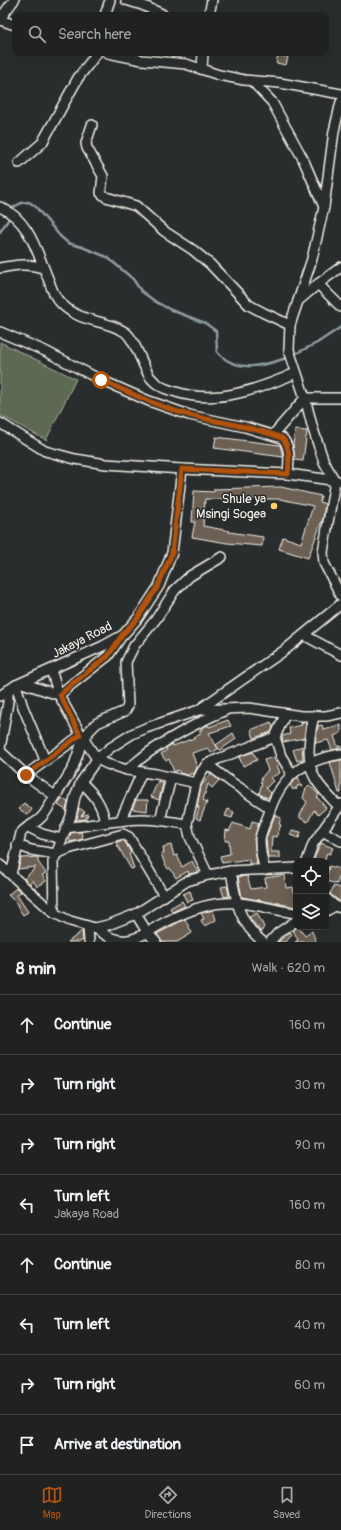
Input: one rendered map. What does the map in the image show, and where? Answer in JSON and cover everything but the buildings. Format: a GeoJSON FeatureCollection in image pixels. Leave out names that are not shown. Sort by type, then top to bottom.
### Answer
{"type":"FeatureCollection","features":[{"type":"Feature","properties":{"kind":"street"},"geometry":{"type":"LineString","coordinates":[[12,24],[0,20],[14,0]]}},
{"type":"Feature","properties":{"kind":"street"},"geometry":{"type":"LineString","coordinates":[[106,12],[110,0]]}},
{"type":"Feature","properties":{"kind":"street"},"geometry":{"type":"LineString","coordinates":[[126,0],[158,12]]}},
{"type":"Feature","properties":{"kind":"street"},"geometry":{"type":"LineString","coordinates":[[210,12],[212,0]]}},
{"type":"Feature","properties":{"kind":"street"},"geometry":{"type":"LineString","coordinates":[[20,163],[42,142],[78,78],[95,56]]}},
{"type":"Feature","properties":{"kind":"street"},"geometry":{"type":"LineString","coordinates":[[123,56],[142,60],[172,62],[202,68],[219,75],[252,81],[280,83],[341,94]]}},
{"type":"Feature","properties":{"kind":"street"},"geometry":{"type":"LineString","coordinates":[[202,68],[203,56]]}},
{"type":"Feature","properties":{"kind":"street"},"geometry":{"type":"LineString","coordinates":[[252,81],[272,102],[303,159],[324,207]]}},
{"type":"Feature","properties":{"kind":"street"},"geometry":{"type":"LineString","coordinates":[[341,102],[334,131],[324,207],[312,259],[290,325],[289,350],[324,462],[338,481],[323,552],[324,563],[341,596]]}},
{"type":"Feature","properties":{"kind":"street"},"geometry":{"type":"LineString","coordinates":[[92,125],[86,143],[86,148],[103,176],[101,193],[106,197],[136,206],[164,231],[193,250],[210,264],[250,305],[290,325]]}},
{"type":"Feature","properties":{"kind":"street"},"geometry":{"type":"LineString","coordinates":[[0,207],[20,221],[30,235],[57,299],[67,309],[78,316],[117,328],[126,333],[133,340],[137,353],[151,378],[158,386],[183,395],[209,398],[234,394],[255,388],[296,373]]}},
{"type":"Feature","properties":{"kind":"street"},"geometry":{"type":"LineString","coordinates":[[0,268],[18,264],[32,264],[43,268]]}},
{"type":"Feature","properties":{"kind":"street"},"geometry":{"type":"LineString","coordinates":[[298,301],[341,267]]}},
{"type":"Feature","properties":{"kind":"street"},"geometry":{"type":"LineString","coordinates":[[318,284],[341,307]]}},
{"type":"Feature","properties":{"kind":"street"},"geometry":{"type":"LineString","coordinates":[[0,332],[44,351],[101,380],[150,401],[189,415],[245,427],[273,434],[282,438],[286,443],[288,454],[288,474]]}},
{"type":"Feature","properties":{"kind":"street"},"geometry":{"type":"LineString","coordinates":[[273,434],[305,398],[341,398]]}},
{"type":"Feature","properties":{"kind":"street"},"geometry":{"type":"LineString","coordinates":[[0,423],[46,451],[75,459],[106,464],[288,474],[338,481]]}},
{"type":"Feature","properties":{"kind":"street","name":"Jakaya Road"},"geometry":{"type":"LineString","coordinates":[[0,696],[15,686],[103,646],[123,634],[138,618],[158,586],[172,553],[182,469]]}},
{"type":"Feature","properties":{"kind":"street"},"geometry":{"type":"LineString","coordinates":[[26,775],[45,760],[82,737],[97,723],[125,711],[128,706],[126,662],[134,646],[159,614],[175,590],[190,576],[222,557]]}},
{"type":"Feature","properties":{"kind":"street"},"geometry":{"type":"LineString","coordinates":[[198,710],[285,650],[341,604]]}},
{"type":"Feature","properties":{"kind":"street"},"geometry":{"type":"LineString","coordinates":[[60,695],[108,656],[123,634]]}},
{"type":"Feature","properties":{"kind":"street"},"geometry":{"type":"LineString","coordinates":[[304,635],[341,655]]}},
{"type":"Feature","properties":{"kind":"street"},"geometry":{"type":"LineString","coordinates":[[51,670],[60,695],[82,737],[97,759],[107,764],[127,770],[156,774],[196,783]]}},
{"type":"Feature","properties":{"kind":"street"},"geometry":{"type":"LineString","coordinates":[[15,686],[60,695]]}},
{"type":"Feature","properties":{"kind":"street"},"geometry":{"type":"LineString","coordinates":[[15,686],[45,760]]}},
{"type":"Feature","properties":{"kind":"street"},"geometry":{"type":"LineString","coordinates":[[15,686],[8,702],[0,750],[26,775],[55,796]]}},
{"type":"Feature","properties":{"kind":"street"},"geometry":{"type":"LineString","coordinates":[[127,770],[153,750],[194,724],[229,708]]}},
{"type":"Feature","properties":{"kind":"street"},"geometry":{"type":"LineString","coordinates":[[54,913],[53,862],[81,782],[97,759],[110,748],[132,734],[155,724],[198,710],[229,708],[314,716],[341,714]]}},
{"type":"Feature","properties":{"kind":"street"},"geometry":{"type":"LineString","coordinates":[[285,714],[275,737],[281,756],[292,774]]}},
{"type":"Feature","properties":{"kind":"street"},"geometry":{"type":"LineString","coordinates":[[308,858],[314,844],[339,808],[316,780],[310,764],[310,741],[314,716]]}},
{"type":"Feature","properties":{"kind":"street"},"geometry":{"type":"LineString","coordinates":[[11,874],[21,833],[28,827],[41,820],[73,768],[82,737]]}},
{"type":"Feature","properties":{"kind":"street"},"geometry":{"type":"LineString","coordinates":[[208,875],[193,843],[187,824],[196,783],[207,764],[275,737]]}},
{"type":"Feature","properties":{"kind":"street"},"geometry":{"type":"LineString","coordinates":[[265,870],[261,856],[260,838],[270,808],[278,791],[292,774],[322,758],[341,754]]}},
{"type":"Feature","properties":{"kind":"street"},"geometry":{"type":"LineString","coordinates":[[207,764],[270,808]]}},
{"type":"Feature","properties":{"kind":"street"},"geometry":{"type":"LineString","coordinates":[[120,821],[142,772]]}},
{"type":"Feature","properties":{"kind":"street"},"geometry":{"type":"LineString","coordinates":[[160,820],[171,778]]}},
{"type":"Feature","properties":{"kind":"street"},"geometry":{"type":"LineString","coordinates":[[81,782],[100,802],[105,822]]}},
{"type":"Feature","properties":{"kind":"street"},"geometry":{"type":"LineString","coordinates":[[66,828],[105,822],[141,819],[187,824]]}},
{"type":"Feature","properties":{"kind":"street"},"geometry":{"type":"LineString","coordinates":[[28,827],[42,834],[62,839]]}},
{"type":"Feature","properties":{"kind":"street"},"geometry":{"type":"LineString","coordinates":[[322,831],[341,841]]}},
{"type":"Feature","properties":{"kind":"street"},"geometry":{"type":"LineString","coordinates":[[17,845],[31,850],[56,854],[68,849],[124,834],[129,837],[164,896]]}},
{"type":"Feature","properties":{"kind":"street"},"geometry":{"type":"LineString","coordinates":[[15,859],[0,865],[33,896],[54,913],[70,921],[92,927],[108,937],[118,940],[128,940],[179,915],[205,906],[223,903],[236,903],[293,912]]}},
{"type":"Feature","properties":{"kind":"street"},"geometry":{"type":"LineString","coordinates":[[92,927],[108,925],[136,914],[187,881],[208,875],[231,872],[293,868]]}},
{"type":"Feature","properties":{"kind":"street"},"geometry":{"type":"LineString","coordinates":[[231,872],[236,903],[246,925],[262,942]]}},
{"type":"Feature","properties":{"kind":"street"},"geometry":{"type":"LineString","coordinates":[[329,900],[338,907]]}},
{"type":"Feature","properties":{"kind":"street"},"geometry":{"type":"LineString","coordinates":[[136,914],[147,932],[156,942]]}},
{"type":"Feature","properties":{"kind":"street"},"geometry":{"type":"LineString","coordinates":[[270,942],[278,933],[293,923]]}},
{"type":"Feature","properties":{"kind":"street"},"geometry":{"type":"LineString","coordinates":[[89,942],[92,927]]}},
{"type":"Feature","properties":{"kind":"green space"},"geometry":{"type":"Polygon","coordinates":[[[0,342],[76,379],[46,440],[0,415],[0,342]]]}},
{"type":"Feature","properties":{"kind":"waterway"},"geometry":{"type":"LineString","coordinates":[[0,232],[12,214],[14,207],[21,203],[29,202],[35,206],[60,236],[68,243],[107,257],[133,279],[141,291],[156,302],[171,310],[205,323],[216,331],[217,352],[225,359],[242,366],[251,366],[270,363],[289,357]]}},
{"type":"Feature","properties":{"kind":"waterway"},"geometry":{"type":"LineString","coordinates":[[293,355],[317,343],[341,327]]}},
{"type":"Feature","properties":{"kind":"place","name":"Shule ya Msingi Sogea"},"geometry":{"type":"Point","coordinates":[274,506]}},
{"type":"Feature","properties":{"kind":"route"},"geometry":{"type":"LineString","coordinates":[[26,775],[80,735],[60,695],[108,656],[123,634],[138,618],[158,586],[172,553],[182,469],[288,474],[288,448],[282,438],[273,434],[245,427],[189,415],[150,401],[101,380]]}}]}
